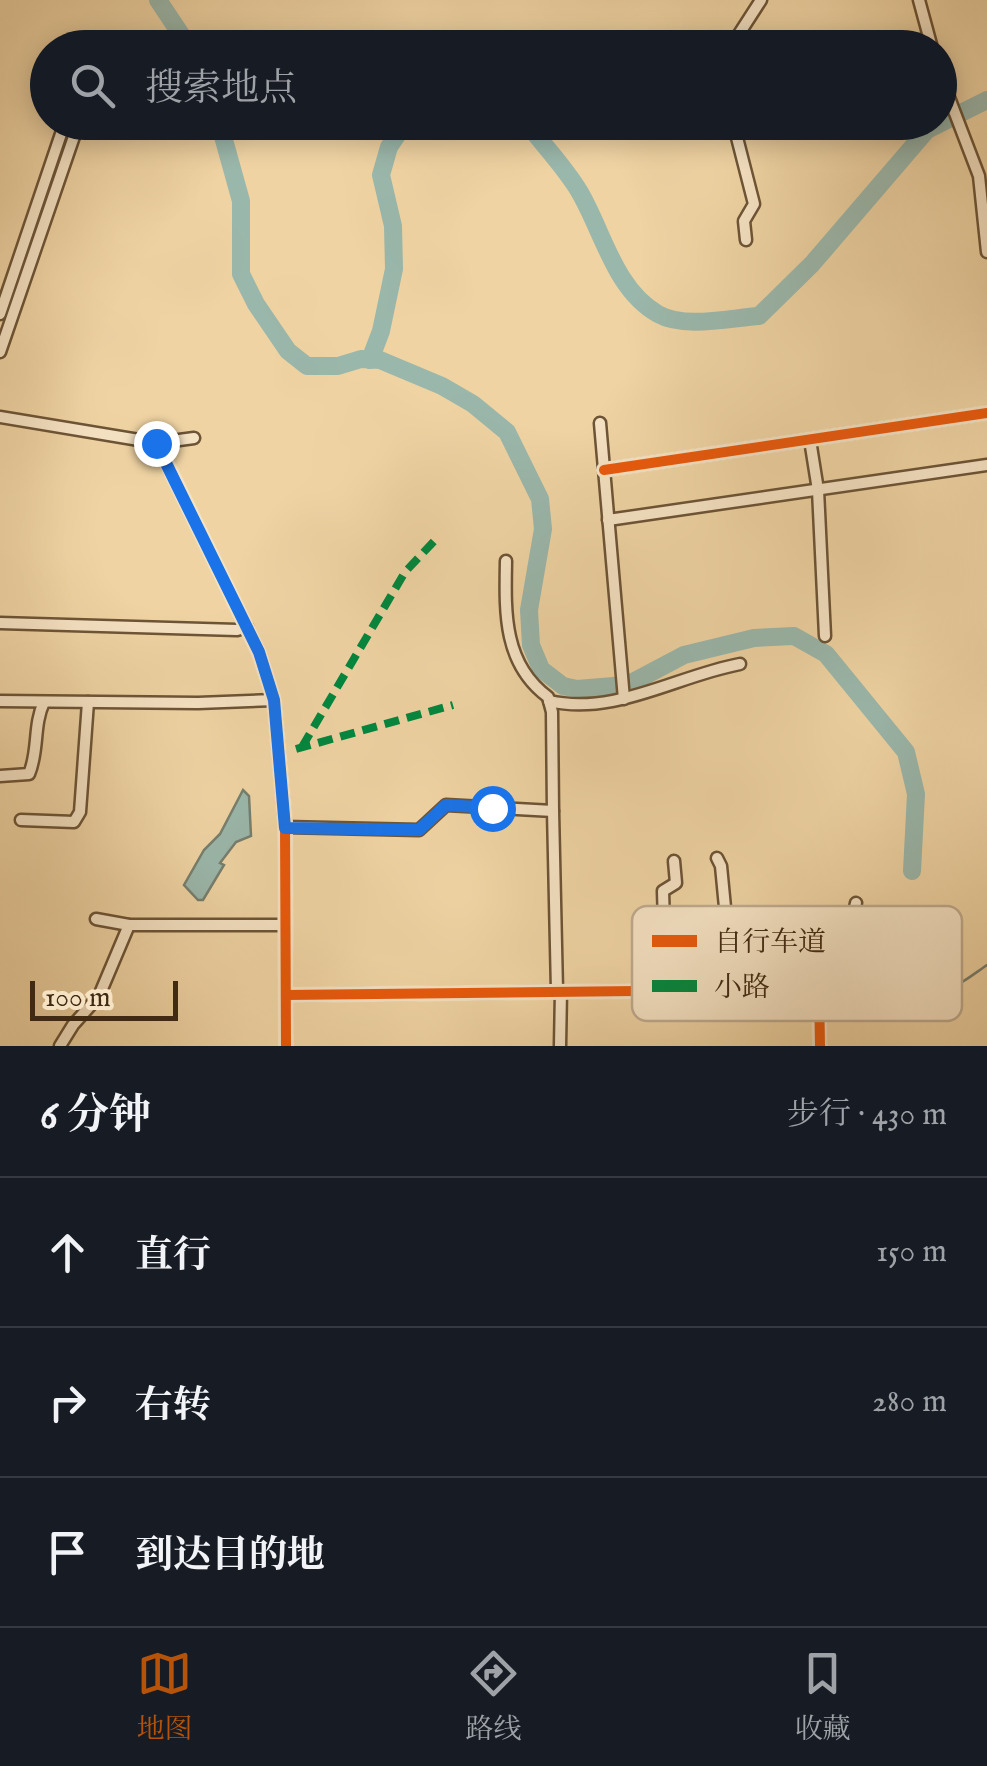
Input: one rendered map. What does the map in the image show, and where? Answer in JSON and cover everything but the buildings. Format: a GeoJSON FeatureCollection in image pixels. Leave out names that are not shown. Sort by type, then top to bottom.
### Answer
{"type":"FeatureCollection","features":[{"type":"Feature","properties":{"kind":"street"},"geometry":{"type":"LineString","coordinates":[[742,30],[761,0]]}},
{"type":"Feature","properties":{"kind":"street"},"geometry":{"type":"LineString","coordinates":[[919,0],[927,30]]}},
{"type":"Feature","properties":{"kind":"street"},"geometry":{"type":"LineString","coordinates":[[957,119],[979,176],[987,252]]}},
{"type":"Feature","properties":{"kind":"street"},"geometry":{"type":"LineString","coordinates":[[0,314],[60,140]]}},
{"type":"Feature","properties":{"kind":"street"},"geometry":{"type":"LineString","coordinates":[[0,352],[72,140]]}},
{"type":"Feature","properties":{"kind":"street"},"geometry":{"type":"LineString","coordinates":[[738,140],[754,204],[744,221],[746,240]]}},
{"type":"Feature","properties":{"kind":"street"},"geometry":{"type":"LineString","coordinates":[[604,470],[987,413]]}},
{"type":"Feature","properties":{"kind":"street"},"geometry":{"type":"LineString","coordinates":[[0,417],[156,443],[194,438]]}},
{"type":"Feature","properties":{"kind":"street"},"geometry":{"type":"LineString","coordinates":[[600,423],[624,699]]}},
{"type":"Feature","properties":{"kind":"street"},"geometry":{"type":"LineString","coordinates":[[810,440],[818,490],[825,636]]}},
{"type":"Feature","properties":{"kind":"street"},"geometry":{"type":"LineString","coordinates":[[156,443],[248,627],[274,700],[285,828],[286,1046]]}},
{"type":"Feature","properties":{"kind":"street"},"geometry":{"type":"LineString","coordinates":[[608,520],[987,465]]}},
{"type":"Feature","properties":{"kind":"street"},"geometry":{"type":"LineString","coordinates":[[506,561],[507,630],[519,667],[550,701],[570,706],[610,704],[702,672],[740,664]]}},
{"type":"Feature","properties":{"kind":"street"},"geometry":{"type":"LineString","coordinates":[[0,622],[237,630],[248,627]]}},
{"type":"Feature","properties":{"kind":"street"},"geometry":{"type":"LineString","coordinates":[[0,702],[274,700]]}},
{"type":"Feature","properties":{"kind":"street"},"geometry":{"type":"LineString","coordinates":[[550,701],[560,1046]]}},
{"type":"Feature","properties":{"kind":"street"},"geometry":{"type":"LineString","coordinates":[[0,776],[28,774],[33,764],[36,719],[44,702]]}},
{"type":"Feature","properties":{"kind":"street"},"geometry":{"type":"LineString","coordinates":[[22,820],[74,822],[80,812],[88,702]]}},
{"type":"Feature","properties":{"kind":"street"},"geometry":{"type":"LineString","coordinates":[[285,828],[419,830],[446,805],[553,811]]}},
{"type":"Feature","properties":{"kind":"street"},"geometry":{"type":"LineString","coordinates":[[717,858],[722,866],[726,906]]}},
{"type":"Feature","properties":{"kind":"street"},"geometry":{"type":"LineString","coordinates":[[663,906],[663,891],[676,883],[674,861]]}},
{"type":"Feature","properties":{"kind":"street"},"geometry":{"type":"LineString","coordinates":[[855,906],[856,902]]}},
{"type":"Feature","properties":{"kind":"street"},"geometry":{"type":"LineString","coordinates":[[96,919],[129,925],[284,925]]}},
{"type":"Feature","properties":{"kind":"street"},"geometry":{"type":"LineString","coordinates":[[60,1046],[72,1025],[99,996],[129,925]]}},
{"type":"Feature","properties":{"kind":"street"},"geometry":{"type":"LineString","coordinates":[[286,994],[632,990]]}},
{"type":"Feature","properties":{"kind":"street"},"geometry":{"type":"LineString","coordinates":[[819,1021],[820,1046]]}},
{"type":"Feature","properties":{"kind":"shaded area"},"geometry":{"type":"Polygon","coordinates":[[[243,790],[249,796],[251,836],[236,842],[220,863],[224,865],[203,900],[198,900],[184,885],[204,850],[220,834],[243,790]]]}},
{"type":"Feature","properties":{"kind":"waterway"},"geometry":{"type":"LineString","coordinates":[[158,0],[178,30]]}},
{"type":"Feature","properties":{"kind":"waterway"},"geometry":{"type":"LineString","coordinates":[[957,115],[987,100]]}},
{"type":"Feature","properties":{"kind":"waterway"},"geometry":{"type":"LineString","coordinates":[[224,140],[241,201],[241,274],[288,351],[307,366],[380,360],[442,386],[473,404],[507,432],[540,499],[543,529],[529,610],[531,645],[541,669],[563,686],[614,686],[633,682],[684,655],[754,638],[794,636],[826,654],[906,752],[916,794],[912,871]]}},
{"type":"Feature","properties":{"kind":"waterway"},"geometry":{"type":"LineString","coordinates":[[370,360],[381,331],[394,269],[393,226],[381,175],[394,140]]}},
{"type":"Feature","properties":{"kind":"waterway"},"geometry":{"type":"LineString","coordinates":[[540,140],[579,191],[630,290],[658,314],[681,321],[759,316],[812,264],[918,140]]}},
{"type":"Feature","properties":{"kind":"waterway"},"geometry":{"type":"LineString","coordinates":[[962,982],[987,965]]}},
{"type":"Feature","properties":{"kind":"marked path"},"geometry":{"type":"LineString","coordinates":[[302,747],[405,572],[437,538]]}},
{"type":"Feature","properties":{"kind":"marked path"},"geometry":{"type":"LineString","coordinates":[[296,749],[453,705]]}},
{"type":"Feature","properties":{"kind":"cycle path"},"geometry":{"type":"LineString","coordinates":[[604,470],[987,413]]}},
{"type":"Feature","properties":{"kind":"cycle path"},"geometry":{"type":"LineString","coordinates":[[157,443],[259,653],[274,700],[285,822],[286,1046]]}},
{"type":"Feature","properties":{"kind":"cycle path"},"geometry":{"type":"LineString","coordinates":[[286,995],[632,991]]}},
{"type":"Feature","properties":{"kind":"cycle path"},"geometry":{"type":"LineString","coordinates":[[820,1021],[820,1046]]}},
{"type":"Feature","properties":{"kind":"route"},"geometry":{"type":"LineString","coordinates":[[156,443],[259,652],[274,700],[285,828],[419,830],[446,805],[492,808]]}}]}
